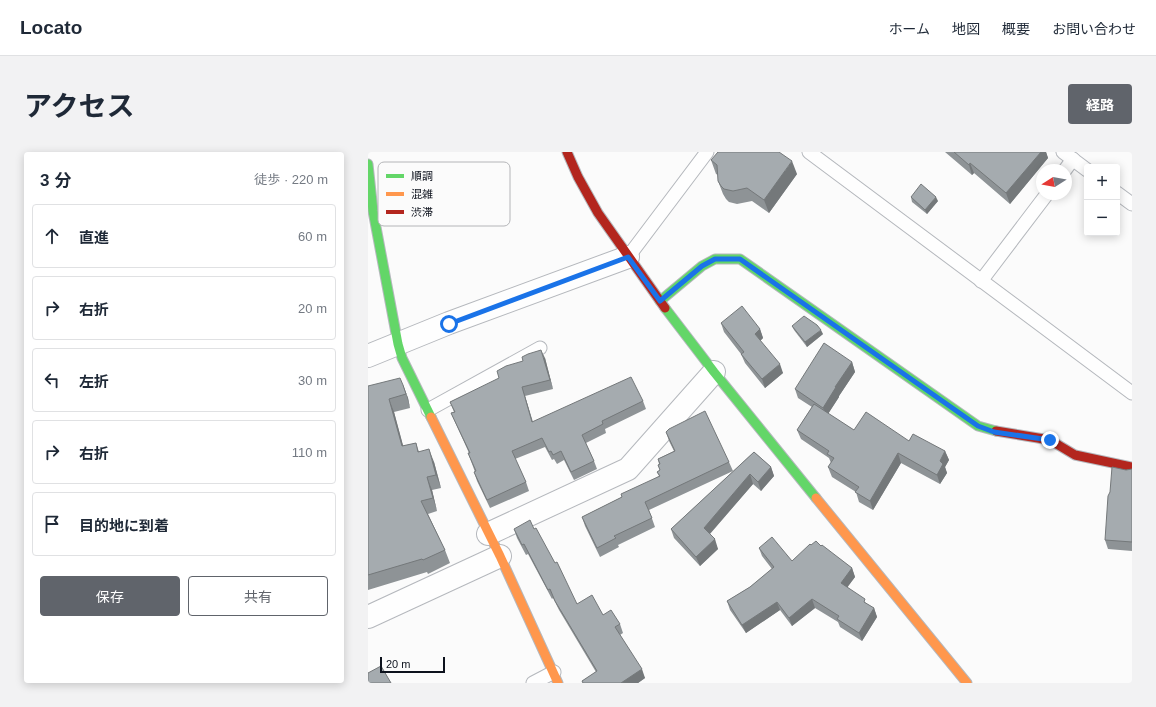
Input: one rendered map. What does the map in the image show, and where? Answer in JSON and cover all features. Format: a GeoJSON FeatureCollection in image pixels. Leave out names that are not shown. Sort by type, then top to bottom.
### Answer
{"type":"FeatureCollection","features":[{"type":"Feature","properties":{"kind":"street"},"geometry":{"type":"LineString","coordinates":[[567,152],[578,178],[598,213],[660,301],[714,372],[967,683]]}},
{"type":"Feature","properties":{"kind":"street"},"geometry":{"type":"LineString","coordinates":[[368,164],[371,211],[402,358],[500,556],[556,678]]}},
{"type":"Feature","properties":{"kind":"street"},"geometry":{"type":"LineString","coordinates":[[368,356],[628,257]]}},
{"type":"Feature","properties":{"kind":"street"},"geometry":{"type":"LineString","coordinates":[[660,301],[702,266],[709,262],[715,259],[740,259],[978,426],[994,432],[1050,440],[1075,454],[1132,467]]}},
{"type":"Feature","properties":{"kind":"street"},"geometry":{"type":"LineString","coordinates":[[488,534],[628,469],[714,372]]}},
{"type":"Feature","properties":{"kind":"street"},"geometry":{"type":"LineString","coordinates":[[368,617],[500,556]]}},
{"type":"Feature","properties":{"kind":"lane"},"geometry":{"type":"LineString","coordinates":[[628,257],[707,152]]}},
{"type":"Feature","properties":{"kind":"lane"},"geometry":{"type":"LineString","coordinates":[[809,152],[1132,393]]}},
{"type":"Feature","properties":{"kind":"lane"},"geometry":{"type":"LineString","coordinates":[[1068,156],[1084,168]]}},
{"type":"Feature","properties":{"kind":"lane"},"geometry":{"type":"LineString","coordinates":[[1120,195],[1132,204]]}},
{"type":"Feature","properties":{"kind":"lane"},"geometry":{"type":"LineString","coordinates":[[981,281],[1042,200]]}},
{"type":"Feature","properties":{"kind":"lane"},"geometry":{"type":"LineString","coordinates":[[428,410],[540,348]]}},
{"type":"Feature","properties":{"kind":"lane"},"geometry":{"type":"LineString","coordinates":[[533,683],[556,678]]}},
{"type":"Feature","properties":{"kind":"building"},"geometry":{"type":"Polygon","coordinates":[[[718,152],[779,152],[792,161],[764,200],[747,188],[733,191],[724,189],[721,186],[718,181],[717,165],[711,160],[718,152]]]}},
{"type":"Feature","properties":{"kind":"building"},"geometry":{"type":"Polygon","coordinates":[[[954,152],[1041,152],[1006,193],[970,163],[969,165],[954,152]]]}},
{"type":"Feature","properties":{"kind":"building"},"geometry":{"type":"Polygon","coordinates":[[[921,184],[936,197],[925,210],[911,197],[921,184]]]}},
{"type":"Feature","properties":{"kind":"building"},"geometry":{"type":"Polygon","coordinates":[[[742,306],[760,329],[755,334],[780,364],[762,379],[741,354],[744,352],[721,323],[742,306]]]}},
{"type":"Feature","properties":{"kind":"building"},"geometry":{"type":"Polygon","coordinates":[[[804,316],[817,325],[821,330],[805,342],[792,326],[804,316]]]}},
{"type":"Feature","properties":{"kind":"building"},"geometry":{"type":"Polygon","coordinates":[[[824,343],[852,362],[823,408],[795,389],[824,343]]]}},
{"type":"Feature","properties":{"kind":"building"},"geometry":{"type":"Polygon","coordinates":[[[541,350],[550,380],[522,387],[532,422],[631,377],[643,401],[602,421],[603,424],[582,435],[594,461],[571,472],[561,451],[553,455],[551,451],[549,452],[542,438],[512,451],[526,482],[487,500],[474,472],[476,471],[468,453],[470,453],[451,413],[455,412],[450,402],[499,378],[497,371],[506,366],[523,361],[522,357],[541,350]]]}},
{"type":"Feature","properties":{"kind":"building"},"geometry":{"type":"Polygon","coordinates":[[[400,378],[406,394],[389,399],[402,446],[416,443],[418,452],[429,449],[436,475],[427,477],[433,498],[421,501],[445,550],[423,560],[422,559],[368,575],[368,386],[400,378]]]}},
{"type":"Feature","properties":{"kind":"building"},"geometry":{"type":"Polygon","coordinates":[[[814,404],[854,430],[866,412],[909,441],[913,434],[945,451],[940,461],[943,464],[937,475],[898,453],[870,501],[855,492],[859,487],[828,467],[834,458],[827,454],[829,451],[797,430],[814,404]]]}},
{"type":"Feature","properties":{"kind":"building"},"geometry":{"type":"Polygon","coordinates":[[[705,411],[729,462],[645,502],[652,518],[614,536],[616,538],[597,548],[582,517],[622,497],[621,494],[660,476],[657,472],[660,470],[658,459],[675,451],[666,432],[669,429],[705,411]]]}},
{"type":"Feature","properties":{"kind":"building"},"geometry":{"type":"Polygon","coordinates":[[[754,452],[771,467],[758,482],[750,474],[704,528],[715,539],[696,557],[671,529],[754,452]]]}},
{"type":"Feature","properties":{"kind":"building"},"geometry":{"type":"Polygon","coordinates":[[[1112,467],[1126,470],[1132,469],[1132,542],[1105,540],[1108,496],[1110,492],[1112,467]]]}},
{"type":"Feature","properties":{"kind":"building"},"geometry":{"type":"Polygon","coordinates":[[[530,520],[555,563],[557,562],[577,604],[592,595],[603,615],[611,610],[620,624],[615,627],[642,669],[621,683],[583,683],[582,681],[597,671],[555,601],[550,589],[548,590],[524,544],[522,545],[514,529],[530,520]]]}},
{"type":"Feature","properties":{"kind":"building"},"geometry":{"type":"Polygon","coordinates":[[[772,537],[792,561],[810,544],[811,545],[816,541],[852,568],[841,583],[865,599],[864,602],[874,608],[859,633],[837,619],[839,616],[812,599],[789,618],[777,602],[742,625],[727,601],[750,587],[774,567],[759,548],[772,537]]]}},
{"type":"Feature","properties":{"kind":"building"},"geometry":{"type":"Polygon","coordinates":[[[381,666],[391,683],[368,683],[368,673],[381,666]]]}},
{"type":"Feature","properties":{"kind":"traffic: fast"},"geometry":{"type":"LineString","coordinates":[[368,164],[373,211],[398,344],[402,358],[431,417]]}},
{"type":"Feature","properties":{"kind":"traffic: fast"},"geometry":{"type":"LineString","coordinates":[[660,301],[702,266],[715,259],[740,259],[978,426],[996,431]]}},
{"type":"Feature","properties":{"kind":"traffic: fast"},"geometry":{"type":"LineString","coordinates":[[665,308],[714,372],[816,498]]}},
{"type":"Feature","properties":{"kind":"traffic: slow"},"geometry":{"type":"LineString","coordinates":[[431,417],[500,556],[558,683]]}},
{"type":"Feature","properties":{"kind":"traffic: slow"},"geometry":{"type":"LineString","coordinates":[[816,498],[967,683]]}},
{"type":"Feature","properties":{"kind":"traffic: jam"},"geometry":{"type":"LineString","coordinates":[[567,152],[578,177],[598,213],[665,308]]}},
{"type":"Feature","properties":{"kind":"traffic: jam"},"geometry":{"type":"LineString","coordinates":[[996,431],[1050,440],[1075,455],[1132,467]]}},
{"type":"Feature","properties":{"kind":"route"},"geometry":{"type":"LineString","coordinates":[[449,324],[628,257],[660,301],[702,266],[715,259],[740,259],[978,426],[994,432],[1050,440]]}}]}
